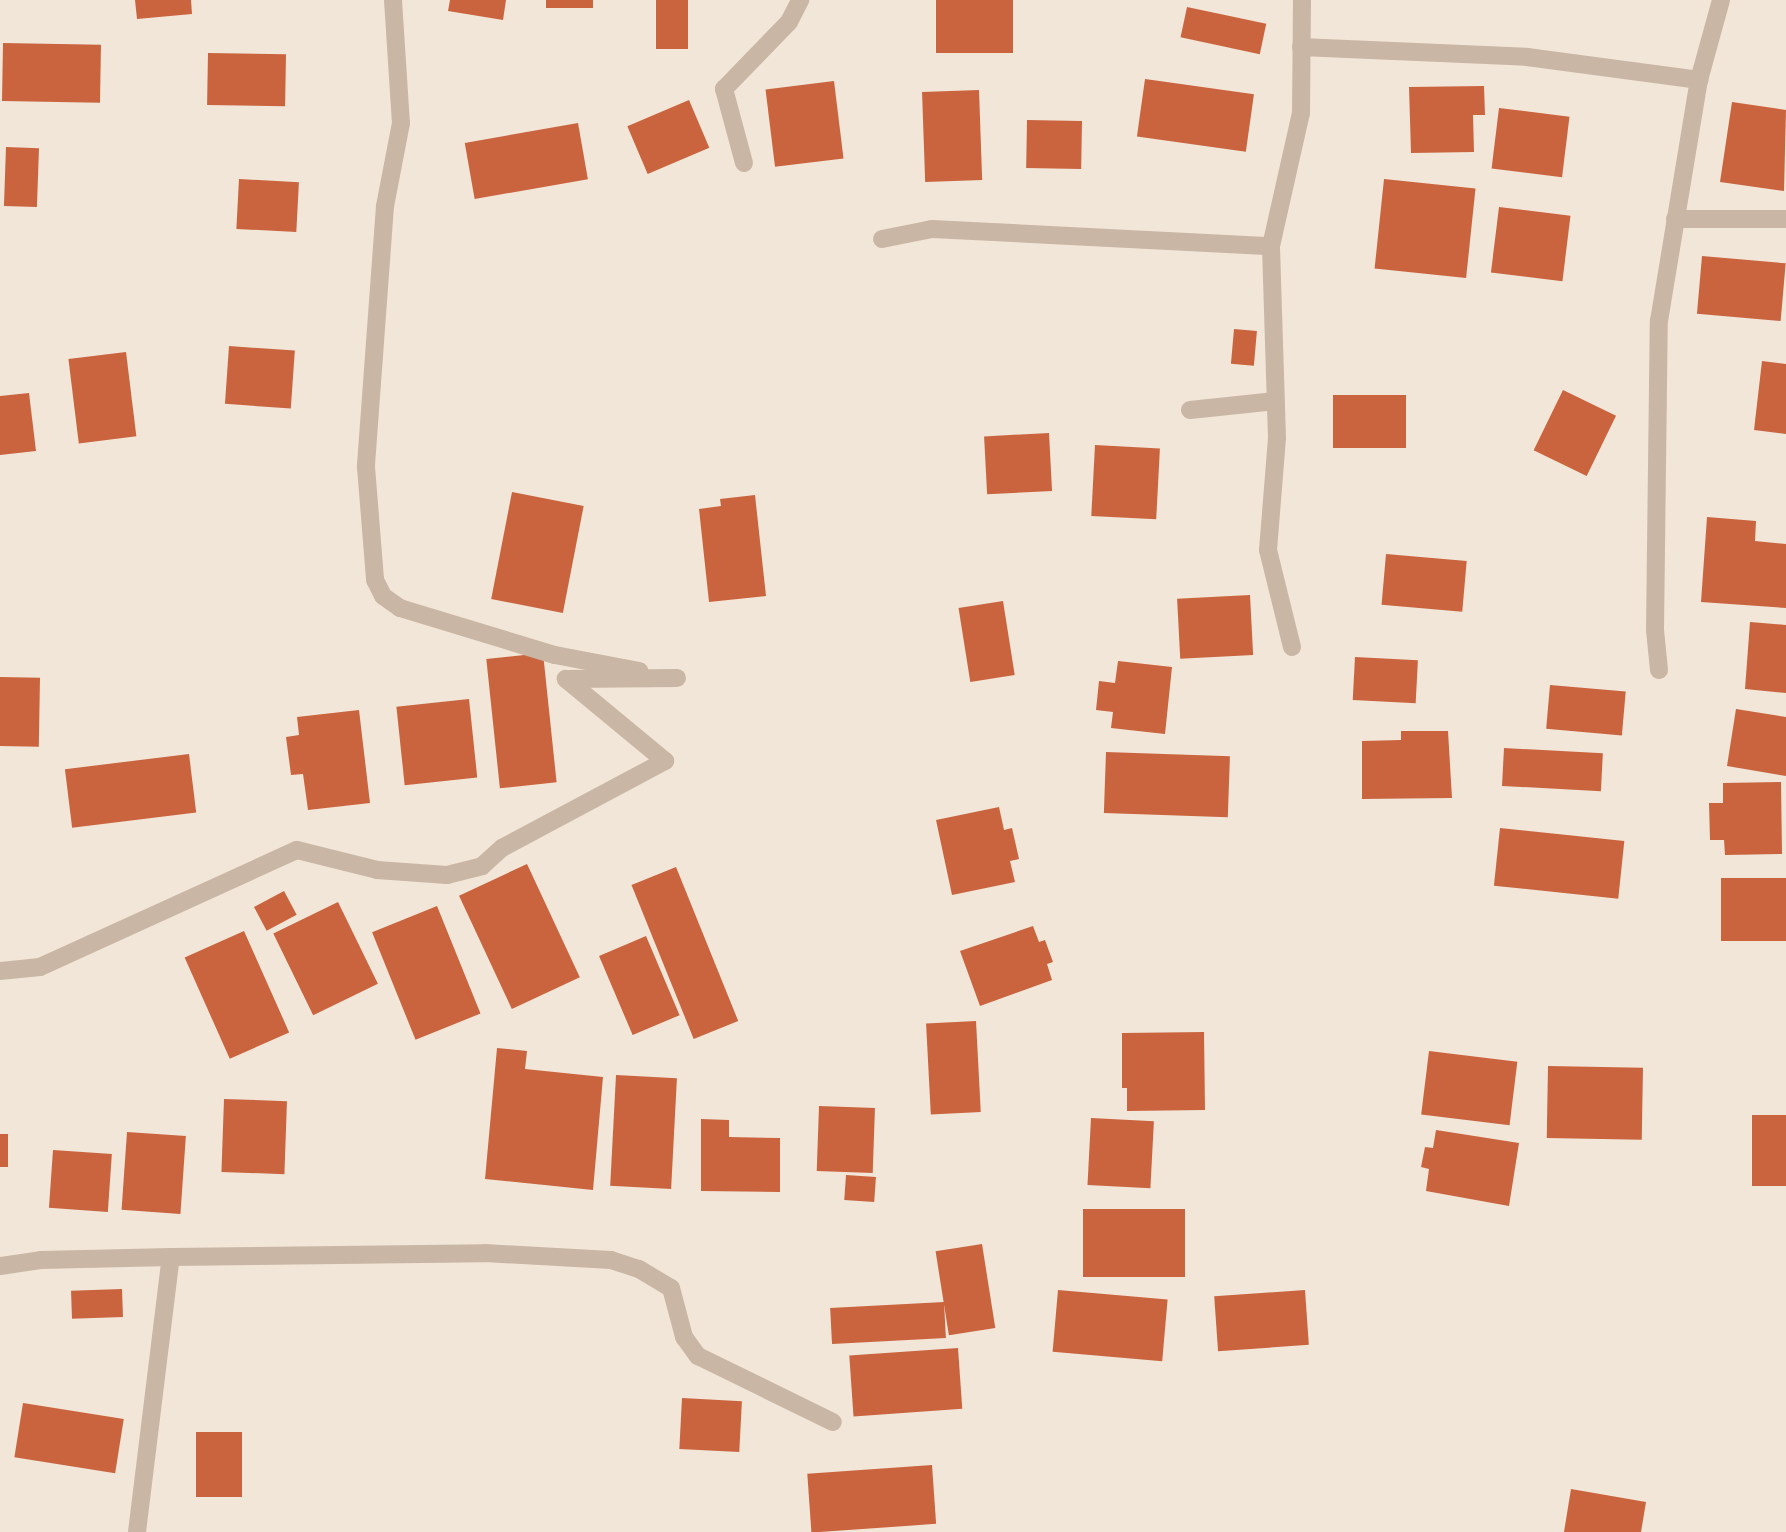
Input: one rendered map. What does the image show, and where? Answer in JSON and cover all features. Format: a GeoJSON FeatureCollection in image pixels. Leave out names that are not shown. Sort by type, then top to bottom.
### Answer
{"type":"FeatureCollection","features":[{"type":"Feature","properties":{"kind":"street"},"geometry":{"type":"LineString","coordinates":[[0,971],[40,967],[298,850],[377,870],[447,875],[482,866],[502,848],[665,761],[566,679],[677,678],[555,655],[400,608],[383,596],[375,580],[366,467],[384,206],[401,123],[394,0]]}},
{"type":"Feature","properties":{"kind":"street"},"geometry":{"type":"LineString","coordinates":[[744,163],[724,89],[789,22],[800,0]]}},
{"type":"Feature","properties":{"kind":"street"},"geometry":{"type":"LineString","coordinates":[[1292,647],[1268,550],[1276,401],[1270,246],[1301,113],[1302,0]]}},
{"type":"Feature","properties":{"kind":"street"},"geometry":{"type":"LineString","coordinates":[[1659,670],[1656,630],[1660,321],[1699,80],[1721,0]]}},
{"type":"Feature","properties":{"kind":"street"},"geometry":{"type":"LineString","coordinates":[[1301,47],[1527,57],[1699,80]]}},
{"type":"Feature","properties":{"kind":"street"},"geometry":{"type":"LineString","coordinates":[[1675,219],[1786,219]]}},
{"type":"Feature","properties":{"kind":"street"},"geometry":{"type":"LineString","coordinates":[[882,239],[932,229],[1270,246]]}},
{"type":"Feature","properties":{"kind":"street"},"geometry":{"type":"LineString","coordinates":[[1190,410],[1276,401]]}},
{"type":"Feature","properties":{"kind":"street"},"geometry":{"type":"LineString","coordinates":[[0,1266],[171,1257],[485,1253],[611,1260],[639,1269],[671,1288],[684,1337],[698,1356],[833,1422]]}},
{"type":"Feature","properties":{"kind":"street"},"geometry":{"type":"LineString","coordinates":[[137,1532],[171,1257]]}},
{"type":"Feature","properties":{"kind":"building"},"geometry":{"type":"Polygon","coordinates":[[[135,0],[191,0],[192,14],[137,19],[135,0]]]}},
{"type":"Feature","properties":{"kind":"building"},"geometry":{"type":"Polygon","coordinates":[[[450,0],[506,0],[503,20],[448,11],[450,0]]]}},
{"type":"Feature","properties":{"kind":"building"},"geometry":{"type":"Polygon","coordinates":[[[546,0],[593,0],[593,8],[546,8],[546,0]]]}},
{"type":"Feature","properties":{"kind":"building"},"geometry":{"type":"Polygon","coordinates":[[[656,0],[688,0],[688,49],[656,49],[656,0]]]}},
{"type":"Feature","properties":{"kind":"building"},"geometry":{"type":"Polygon","coordinates":[[[936,0],[1013,0],[1013,53],[936,53],[936,0]]]}},
{"type":"Feature","properties":{"kind":"building"},"geometry":{"type":"Polygon","coordinates":[[[1187,7],[1266,24],[1260,54],[1181,37],[1187,7]]]}},
{"type":"Feature","properties":{"kind":"building"},"geometry":{"type":"Polygon","coordinates":[[[3,43],[101,45],[100,103],[2,101],[3,43]]]}},
{"type":"Feature","properties":{"kind":"building"},"geometry":{"type":"Polygon","coordinates":[[[208,53],[286,54],[285,106],[207,105],[208,53]]]}},
{"type":"Feature","properties":{"kind":"building"},"geometry":{"type":"Polygon","coordinates":[[[1145,79],[1254,94],[1246,152],[1137,136],[1145,79]]]}},
{"type":"Feature","properties":{"kind":"building"},"geometry":{"type":"Polygon","coordinates":[[[834,81],[844,158],[775,167],[766,89],[834,81]]]}},
{"type":"Feature","properties":{"kind":"building"},"geometry":{"type":"Polygon","coordinates":[[[1484,86],[1485,115],[1473,115],[1474,152],[1411,153],[1409,87],[1484,86]]]}},
{"type":"Feature","properties":{"kind":"building"},"geometry":{"type":"Polygon","coordinates":[[[979,90],[982,180],[925,182],[922,92],[979,90]]]}},
{"type":"Feature","properties":{"kind":"building"},"geometry":{"type":"Polygon","coordinates":[[[689,100],[709,148],[648,174],[627,126],[689,100]]]}},
{"type":"Feature","properties":{"kind":"building"},"geometry":{"type":"Polygon","coordinates":[[[1732,102],[1786,110],[1784,191],[1720,182],[1732,102]]]}},
{"type":"Feature","properties":{"kind":"building"},"geometry":{"type":"Polygon","coordinates":[[[1499,108],[1569,117],[1562,177],[1492,169],[1499,108]]]}},
{"type":"Feature","properties":{"kind":"building"},"geometry":{"type":"Polygon","coordinates":[[[1027,120],[1082,121],[1081,169],[1026,168],[1027,120]]]}},
{"type":"Feature","properties":{"kind":"building"},"geometry":{"type":"Polygon","coordinates":[[[578,123],[588,179],[475,199],[465,143],[578,123]]]}},
{"type":"Feature","properties":{"kind":"building"},"geometry":{"type":"Polygon","coordinates":[[[6,147],[39,148],[37,207],[4,206],[6,147]]]}},
{"type":"Feature","properties":{"kind":"building"},"geometry":{"type":"Polygon","coordinates":[[[239,179],[299,182],[296,232],[236,229],[239,179]]]}},
{"type":"Feature","properties":{"kind":"building"},"geometry":{"type":"Polygon","coordinates":[[[1384,179],[1475,189],[1466,278],[1375,269],[1384,179]]]}},
{"type":"Feature","properties":{"kind":"building"},"geometry":{"type":"Polygon","coordinates":[[[1499,207],[1570,216],[1562,281],[1491,273],[1499,207]]]}},
{"type":"Feature","properties":{"kind":"building"},"geometry":{"type":"Polygon","coordinates":[[[1702,256],[1786,263],[1781,321],[1697,314],[1702,256]]]}},
{"type":"Feature","properties":{"kind":"building"},"geometry":{"type":"Polygon","coordinates":[[[1234,329],[1257,331],[1254,366],[1231,364],[1234,329]]]}},
{"type":"Feature","properties":{"kind":"building"},"geometry":{"type":"Polygon","coordinates":[[[229,346],[295,351],[291,408],[225,404],[229,346]]]}},
{"type":"Feature","properties":{"kind":"building"},"geometry":{"type":"Polygon","coordinates":[[[126,352],[136,436],[79,443],[68,359],[126,352]]]}},
{"type":"Feature","properties":{"kind":"building"},"geometry":{"type":"Polygon","coordinates":[[[1762,361],[1786,364],[1786,434],[1754,430],[1762,361]]]}},
{"type":"Feature","properties":{"kind":"building"},"geometry":{"type":"Polygon","coordinates":[[[1563,390],[1616,416],[1587,476],[1534,450],[1563,390]]]}},
{"type":"Feature","properties":{"kind":"building"},"geometry":{"type":"Polygon","coordinates":[[[29,393],[36,451],[0,455],[0,396],[29,393]]]}},
{"type":"Feature","properties":{"kind":"building"},"geometry":{"type":"Polygon","coordinates":[[[1333,395],[1406,395],[1406,448],[1333,448],[1333,395]]]}},
{"type":"Feature","properties":{"kind":"building"},"geometry":{"type":"Polygon","coordinates":[[[1049,433],[1052,491],[987,494],[984,436],[1049,433]]]}},
{"type":"Feature","properties":{"kind":"building"},"geometry":{"type":"Polygon","coordinates":[[[1095,445],[1160,448],[1156,519],[1091,516],[1095,445]]]}},
{"type":"Feature","properties":{"kind":"building"},"geometry":{"type":"Polygon","coordinates":[[[512,492],[584,506],[563,613],[491,599],[512,492]]]}},
{"type":"Feature","properties":{"kind":"building"},"geometry":{"type":"Polygon","coordinates":[[[755,495],[766,596],[709,602],[699,509],[721,506],[720,499],[755,495]]]}},
{"type":"Feature","properties":{"kind":"building"},"geometry":{"type":"Polygon","coordinates":[[[1707,517],[1756,521],[1755,541],[1786,544],[1786,608],[1701,602],[1707,517]]]}},
{"type":"Feature","properties":{"kind":"building"},"geometry":{"type":"Polygon","coordinates":[[[1386,554],[1467,561],[1462,612],[1382,605],[1386,554]]]}},
{"type":"Feature","properties":{"kind":"building"},"geometry":{"type":"Polygon","coordinates":[[[1250,595],[1253,655],[1180,659],[1177,599],[1250,595]]]}},
{"type":"Feature","properties":{"kind":"building"},"geometry":{"type":"Polygon","coordinates":[[[1003,601],[1015,675],[970,682],[959,608],[1003,601]]]}},
{"type":"Feature","properties":{"kind":"building"},"geometry":{"type":"Polygon","coordinates":[[[1750,622],[1786,625],[1786,693],[1745,689],[1750,622]]]}},
{"type":"Feature","properties":{"kind":"building"},"geometry":{"type":"Polygon","coordinates":[[[543,653],[557,782],[500,788],[486,659],[543,653]]]}},
{"type":"Feature","properties":{"kind":"building"},"geometry":{"type":"Polygon","coordinates":[[[1355,657],[1418,660],[1416,703],[1353,700],[1355,657]]]}},
{"type":"Feature","properties":{"kind":"building"},"geometry":{"type":"Polygon","coordinates":[[[1118,661],[1172,667],[1165,734],[1111,728],[1113,712],[1096,710],[1099,681],[1115,683],[1118,661]]]}},
{"type":"Feature","properties":{"kind":"building"},"geometry":{"type":"Polygon","coordinates":[[[0,677],[40,678],[39,747],[0,746],[0,677]]]}},
{"type":"Feature","properties":{"kind":"building"},"geometry":{"type":"Polygon","coordinates":[[[1550,685],[1626,692],[1622,735],[1546,729],[1550,685]]]}},
{"type":"Feature","properties":{"kind":"building"},"geometry":{"type":"Polygon","coordinates":[[[469,699],[477,778],[405,785],[396,707],[469,699]]]}},
{"type":"Feature","properties":{"kind":"building"},"geometry":{"type":"Polygon","coordinates":[[[1736,709],[1786,717],[1786,776],[1727,766],[1736,709]]]}},
{"type":"Feature","properties":{"kind":"building"},"geometry":{"type":"Polygon","coordinates":[[[359,710],[370,803],[308,810],[303,774],[291,775],[286,737],[299,735],[297,717],[359,710]]]}},
{"type":"Feature","properties":{"kind":"building"},"geometry":{"type":"Polygon","coordinates":[[[1401,731],[1448,731],[1452,798],[1362,799],[1362,741],[1401,740],[1401,731]]]}},
{"type":"Feature","properties":{"kind":"building"},"geometry":{"type":"Polygon","coordinates":[[[1504,748],[1603,753],[1601,791],[1502,786],[1504,748]]]}},
{"type":"Feature","properties":{"kind":"building"},"geometry":{"type":"Polygon","coordinates":[[[1106,752],[1230,756],[1228,817],[1104,813],[1106,752]]]}},
{"type":"Feature","properties":{"kind":"building"},"geometry":{"type":"Polygon","coordinates":[[[189,754],[196,813],[72,828],[65,769],[189,754]]]}},
{"type":"Feature","properties":{"kind":"building"},"geometry":{"type":"Polygon","coordinates":[[[1781,782],[1782,854],[1725,855],[1724,840],[1710,840],[1709,803],[1723,803],[1723,783],[1781,782]]]}},
{"type":"Feature","properties":{"kind":"building"},"geometry":{"type":"Polygon","coordinates":[[[999,807],[1004,830],[1012,828],[1019,859],[1010,861],[1015,882],[952,895],[936,820],[999,807]]]}},
{"type":"Feature","properties":{"kind":"building"},"geometry":{"type":"Polygon","coordinates":[[[1500,828],[1624,841],[1618,899],[1494,886],[1500,828]]]}},
{"type":"Feature","properties":{"kind":"building"},"geometry":{"type":"Polygon","coordinates":[[[527,864],[580,977],[512,1009],[459,896],[527,864]]]}},
{"type":"Feature","properties":{"kind":"building"},"geometry":{"type":"Polygon","coordinates":[[[676,867],[738,1021],[694,1039],[631,885],[676,867]]]}},
{"type":"Feature","properties":{"kind":"building"},"geometry":{"type":"Polygon","coordinates":[[[1721,878],[1786,878],[1786,941],[1721,941],[1721,878]]]}},
{"type":"Feature","properties":{"kind":"building"},"geometry":{"type":"Polygon","coordinates":[[[284,891],[297,915],[267,931],[254,907],[284,891]]]}},
{"type":"Feature","properties":{"kind":"building"},"geometry":{"type":"Polygon","coordinates":[[[338,902],[378,984],[313,1015],[273,934],[338,902]]]}},
{"type":"Feature","properties":{"kind":"building"},"geometry":{"type":"Polygon","coordinates":[[[437,906],[480,1014],[416,1040],[372,932],[437,906]]]}},
{"type":"Feature","properties":{"kind":"building"},"geometry":{"type":"Polygon","coordinates":[[[1033,926],[1039,942],[1045,940],[1053,962],[1047,964],[1052,980],[980,1006],[960,951],[1033,926]]]}},
{"type":"Feature","properties":{"kind":"building"},"geometry":{"type":"Polygon","coordinates":[[[244,931],[289,1032],[230,1059],[185,957],[244,931]]]}},
{"type":"Feature","properties":{"kind":"building"},"geometry":{"type":"Polygon","coordinates":[[[646,936],[680,1015],[633,1035],[599,956],[646,936]]]}},
{"type":"Feature","properties":{"kind":"building"},"geometry":{"type":"Polygon","coordinates":[[[976,1021],[981,1112],[931,1114],[926,1024],[976,1021]]]}},
{"type":"Feature","properties":{"kind":"building"},"geometry":{"type":"Polygon","coordinates":[[[1204,1032],[1205,1110],[1127,1111],[1127,1088],[1122,1088],[1122,1033],[1204,1032]]]}},
{"type":"Feature","properties":{"kind":"building"},"geometry":{"type":"Polygon","coordinates":[[[497,1048],[527,1051],[525,1069],[603,1077],[593,1190],[485,1179],[497,1048]]]}},
{"type":"Feature","properties":{"kind":"building"},"geometry":{"type":"Polygon","coordinates":[[[1429,1051],[1517,1062],[1510,1125],[1421,1115],[1429,1051]]]}},
{"type":"Feature","properties":{"kind":"building"},"geometry":{"type":"Polygon","coordinates":[[[1548,1066],[1643,1068],[1642,1140],[1547,1138],[1548,1066]]]}},
{"type":"Feature","properties":{"kind":"building"},"geometry":{"type":"Polygon","coordinates":[[[616,1075],[677,1078],[671,1189],[610,1186],[616,1075]]]}},
{"type":"Feature","properties":{"kind":"building"},"geometry":{"type":"Polygon","coordinates":[[[224,1099],[287,1101],[284,1174],[221,1172],[224,1099]]]}},
{"type":"Feature","properties":{"kind":"building"},"geometry":{"type":"Polygon","coordinates":[[[819,1106],[875,1108],[873,1173],[817,1171],[819,1106]]]}},
{"type":"Feature","properties":{"kind":"building"},"geometry":{"type":"Polygon","coordinates":[[[1752,1115],[1786,1115],[1786,1186],[1752,1186],[1752,1115]]]}},
{"type":"Feature","properties":{"kind":"building"},"geometry":{"type":"Polygon","coordinates":[[[1091,1118],[1154,1121],[1150,1188],[1087,1185],[1091,1118]]]}},
{"type":"Feature","properties":{"kind":"building"},"geometry":{"type":"Polygon","coordinates":[[[701,1119],[729,1120],[729,1137],[780,1138],[780,1192],[701,1191],[701,1119]]]}},
{"type":"Feature","properties":{"kind":"building"},"geometry":{"type":"Polygon","coordinates":[[[1436,1130],[1519,1143],[1509,1206],[1426,1191],[1429,1169],[1421,1167],[1425,1147],[1433,1148],[1436,1130]]]}},
{"type":"Feature","properties":{"kind":"building"},"geometry":{"type":"Polygon","coordinates":[[[127,1132],[186,1136],[180,1214],[122,1210],[127,1132]]]}},
{"type":"Feature","properties":{"kind":"building"},"geometry":{"type":"Polygon","coordinates":[[[0,1134],[8,1134],[8,1167],[0,1167],[0,1134]]]}},
{"type":"Feature","properties":{"kind":"building"},"geometry":{"type":"Polygon","coordinates":[[[53,1150],[112,1154],[108,1212],[49,1208],[53,1150]]]}},
{"type":"Feature","properties":{"kind":"building"},"geometry":{"type":"Polygon","coordinates":[[[846,1175],[876,1177],[874,1202],[844,1200],[846,1175]]]}},
{"type":"Feature","properties":{"kind":"building"},"geometry":{"type":"Polygon","coordinates":[[[1083,1209],[1185,1209],[1185,1277],[1083,1277],[1083,1209]]]}},
{"type":"Feature","properties":{"kind":"building"},"geometry":{"type":"Polygon","coordinates":[[[982,1244],[995,1328],[949,1335],[936,1251],[982,1244]]]}},
{"type":"Feature","properties":{"kind":"building"},"geometry":{"type":"Polygon","coordinates":[[[122,1289],[123,1317],[72,1319],[71,1291],[122,1289]]]}},
{"type":"Feature","properties":{"kind":"building"},"geometry":{"type":"Polygon","coordinates":[[[1058,1290],[1168,1300],[1162,1361],[1053,1352],[1058,1290]]]}},
{"type":"Feature","properties":{"kind":"building"},"geometry":{"type":"Polygon","coordinates":[[[1305,1290],[1309,1345],[1218,1351],[1214,1296],[1305,1290]]]}},
{"type":"Feature","properties":{"kind":"building"},"geometry":{"type":"Polygon","coordinates":[[[944,1302],[946,1338],[832,1344],[830,1308],[944,1302]]]}},
{"type":"Feature","properties":{"kind":"building"},"geometry":{"type":"Polygon","coordinates":[[[958,1348],[962,1409],[854,1416],[849,1356],[958,1348]]]}},
{"type":"Feature","properties":{"kind":"building"},"geometry":{"type":"Polygon","coordinates":[[[682,1398],[742,1401],[739,1452],[679,1449],[682,1398]]]}},
{"type":"Feature","properties":{"kind":"building"},"geometry":{"type":"Polygon","coordinates":[[[23,1403],[124,1419],[115,1473],[14,1457],[23,1403]]]}},
{"type":"Feature","properties":{"kind":"building"},"geometry":{"type":"Polygon","coordinates":[[[196,1432],[242,1432],[242,1497],[196,1497],[196,1432]]]}},
{"type":"Feature","properties":{"kind":"building"},"geometry":{"type":"Polygon","coordinates":[[[932,1465],[936,1524],[811,1532],[807,1474],[932,1465]]]}},
{"type":"Feature","properties":{"kind":"building"},"geometry":{"type":"Polygon","coordinates":[[[1571,1489],[1646,1502],[1641,1532],[1564,1532],[1571,1489]]]}}]}
